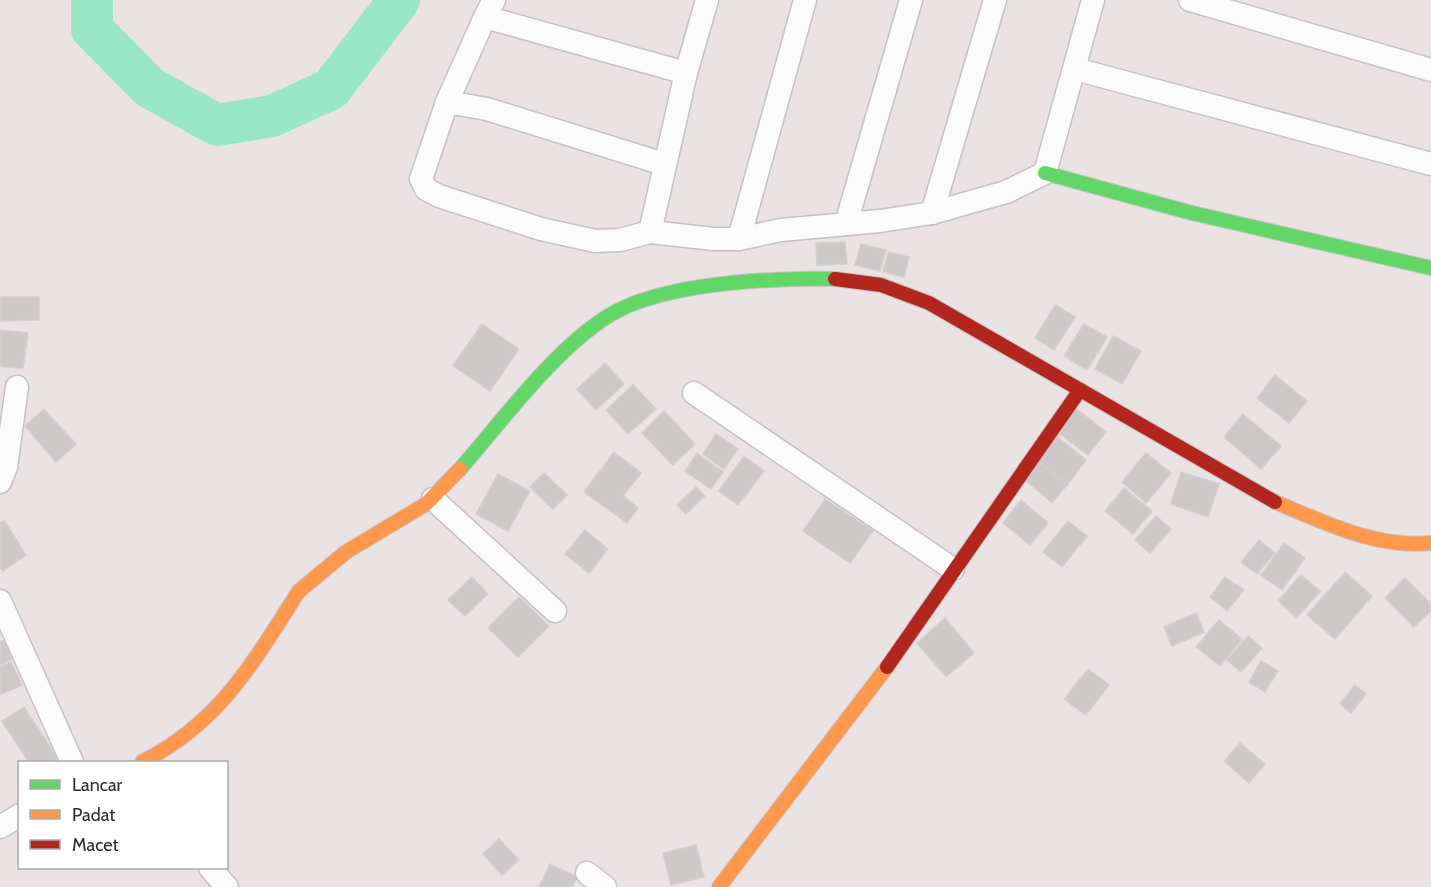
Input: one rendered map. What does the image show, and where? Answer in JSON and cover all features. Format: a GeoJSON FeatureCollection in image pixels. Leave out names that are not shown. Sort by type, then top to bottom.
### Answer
{"type":"FeatureCollection","features":[{"type":"Feature","properties":{"kind":"street"},"geometry":{"type":"LineString","coordinates":[[650,232],[686,73],[707,0]]}},
{"type":"Feature","properties":{"kind":"street"},"geometry":{"type":"LineString","coordinates":[[739,238],[806,0]]}},
{"type":"Feature","properties":{"kind":"street"},"geometry":{"type":"LineString","coordinates":[[846,224],[911,0]]}},
{"type":"Feature","properties":{"kind":"street"},"geometry":{"type":"LineString","coordinates":[[932,213],[995,0]]}},
{"type":"Feature","properties":{"kind":"street"},"geometry":{"type":"LineString","coordinates":[[1045,173],[1093,0]]}},
{"type":"Feature","properties":{"kind":"street"},"geometry":{"type":"LineString","coordinates":[[1190,0],[1431,70]]}},
{"type":"Feature","properties":{"kind":"street"},"geometry":{"type":"LineString","coordinates":[[686,73],[490,9],[447,102],[421,179],[423,185],[432,193],[542,229],[595,241],[620,240],[650,232],[739,238],[781,230],[932,213],[1006,192],[1045,173],[1192,213],[1431,268]]}},
{"type":"Feature","properties":{"kind":"street"},"geometry":{"type":"LineString","coordinates":[[1075,69],[1431,164]]}},
{"type":"Feature","properties":{"kind":"street"},"geometry":{"type":"LineString","coordinates":[[447,102],[487,109],[664,164]]}},
{"type":"Feature","properties":{"kind":"street"},"geometry":{"type":"LineString","coordinates":[[144,761],[184,740],[219,709],[299,591],[313,576],[378,532],[416,514],[433,499],[559,357],[602,320],[623,308],[651,298],[743,282],[825,279],[864,281],[899,290],[929,303],[1232,480],[1275,502],[1341,528],[1392,544],[1431,543]]}},
{"type":"Feature","properties":{"kind":"street"},"geometry":{"type":"LineString","coordinates":[[0,483],[6,467],[17,387]]}},
{"type":"Feature","properties":{"kind":"street"},"geometry":{"type":"LineString","coordinates":[[719,887],[890,663],[1080,390]]}},
{"type":"Feature","properties":{"kind":"street"},"geometry":{"type":"LineString","coordinates":[[694,393],[953,570]]}},
{"type":"Feature","properties":{"kind":"street"},"geometry":{"type":"LineString","coordinates":[[433,499],[555,611]]}},
{"type":"Feature","properties":{"kind":"street"},"geometry":{"type":"LineString","coordinates":[[0,601],[72,761]]}},
{"type":"Feature","properties":{"kind":"street"},"geometry":{"type":"LineString","coordinates":[[0,827],[18,816]]}},
{"type":"Feature","properties":{"kind":"street"},"geometry":{"type":"LineString","coordinates":[[212,869],[227,887]]}},
{"type":"Feature","properties":{"kind":"street"},"geometry":{"type":"LineString","coordinates":[[587,873],[605,887]]}},
{"type":"Feature","properties":{"kind":"building"},"geometry":{"type":"Polygon","coordinates":[[[845,242],[847,264],[817,265],[816,243],[845,242]]]}},
{"type":"Feature","properties":{"kind":"building"},"geometry":{"type":"Polygon","coordinates":[[[861,244],[886,250],[880,271],[855,265],[861,244]]]}},
{"type":"Feature","properties":{"kind":"building"},"geometry":{"type":"Polygon","coordinates":[[[888,252],[909,257],[904,277],[883,272],[888,252]]]}},
{"type":"Feature","properties":{"kind":"building"},"geometry":{"type":"Polygon","coordinates":[[[0,297],[39,297],[39,320],[0,321],[0,297]]]}},
{"type":"Feature","properties":{"kind":"building"},"geometry":{"type":"Polygon","coordinates":[[[1055,305],[1075,317],[1054,350],[1035,338],[1055,305]]]}},
{"type":"Feature","properties":{"kind":"building"},"geometry":{"type":"Polygon","coordinates":[[[482,324],[519,349],[490,391],[453,366],[482,324]]]}},
{"type":"Feature","properties":{"kind":"building"},"geometry":{"type":"Polygon","coordinates":[[[1084,324],[1107,337],[1087,370],[1064,356],[1084,324]]]}},
{"type":"Feature","properties":{"kind":"building"},"geometry":{"type":"Polygon","coordinates":[[[0,330],[28,333],[23,369],[0,366],[0,330]]]}},
{"type":"Feature","properties":{"kind":"building"},"geometry":{"type":"Polygon","coordinates":[[[1113,336],[1141,351],[1122,384],[1095,369],[1113,336]]]}},
{"type":"Feature","properties":{"kind":"building"},"geometry":{"type":"Polygon","coordinates":[[[605,363],[624,384],[596,410],[577,389],[605,363]]]}},
{"type":"Feature","properties":{"kind":"building"},"geometry":{"type":"Polygon","coordinates":[[[1275,375],[1307,401],[1289,423],[1257,398],[1275,375]]]}},
{"type":"Feature","properties":{"kind":"building"},"geometry":{"type":"Polygon","coordinates":[[[633,385],[656,409],[628,434],[606,410],[633,385]]]}},
{"type":"Feature","properties":{"kind":"building"},"geometry":{"type":"Polygon","coordinates":[[[1073,406],[1106,432],[1088,455],[1055,430],[1073,406]]]}},
{"type":"Feature","properties":{"kind":"building"},"geometry":{"type":"Polygon","coordinates":[[[44,409],[76,444],[56,462],[25,426],[44,409]]]}},
{"type":"Feature","properties":{"kind":"building"},"geometry":{"type":"Polygon","coordinates":[[[664,411],[695,444],[673,465],[642,433],[664,411]]]}},
{"type":"Feature","properties":{"kind":"building"},"geometry":{"type":"Polygon","coordinates":[[[1243,414],[1281,446],[1261,469],[1224,437],[1243,414]]]}},
{"type":"Feature","properties":{"kind":"building"},"geometry":{"type":"Polygon","coordinates":[[[716,434],[738,449],[724,469],[703,454],[716,434]]]}},
{"type":"Feature","properties":{"kind":"building"},"geometry":{"type":"Polygon","coordinates":[[[1055,435],[1086,460],[1067,485],[1036,459],[1055,435]]]}},
{"type":"Feature","properties":{"kind":"building"},"geometry":{"type":"Polygon","coordinates":[[[614,452],[641,473],[623,496],[638,508],[627,523],[584,492],[614,452]]]}},
{"type":"Feature","properties":{"kind":"building"},"geometry":{"type":"Polygon","coordinates":[[[697,453],[723,472],[711,489],[685,471],[697,453]]]}},
{"type":"Feature","properties":{"kind":"building"},"geometry":{"type":"Polygon","coordinates":[[[1146,453],[1171,473],[1146,503],[1122,482],[1146,453]]]}},
{"type":"Feature","properties":{"kind":"building"},"geometry":{"type":"Polygon","coordinates":[[[744,456],[764,471],[738,505],[719,491],[744,456]]]}},
{"type":"Feature","properties":{"kind":"building"},"geometry":{"type":"Polygon","coordinates":[[[1036,459],[1067,485],[1052,503],[1022,477],[1036,459]]]}},
{"type":"Feature","properties":{"kind":"building"},"geometry":{"type":"Polygon","coordinates":[[[1181,472],[1219,484],[1208,517],[1171,504],[1181,472]]]}},
{"type":"Feature","properties":{"kind":"building"},"geometry":{"type":"Polygon","coordinates":[[[544,473],[567,495],[553,509],[530,487],[544,473]]]}},
{"type":"Feature","properties":{"kind":"building"},"geometry":{"type":"Polygon","coordinates":[[[498,474],[530,491],[508,531],[476,514],[498,474]]]}},
{"type":"Feature","properties":{"kind":"building"},"geometry":{"type":"Polygon","coordinates":[[[696,487],[705,496],[686,514],[677,505],[696,487]]]}},
{"type":"Feature","properties":{"kind":"building"},"geometry":{"type":"Polygon","coordinates":[[[1124,488],[1152,511],[1133,534],[1105,511],[1124,488]]]}},
{"type":"Feature","properties":{"kind":"building"},"geometry":{"type":"Polygon","coordinates":[[[825,499],[873,531],[850,563],[803,531],[825,499]]]}},
{"type":"Feature","properties":{"kind":"building"},"geometry":{"type":"Polygon","coordinates":[[[1021,500],[1048,523],[1030,545],[1003,523],[1021,500]]]}},
{"type":"Feature","properties":{"kind":"building"},"geometry":{"type":"Polygon","coordinates":[[[1156,516],[1171,529],[1150,553],[1135,540],[1156,516]]]}},
{"type":"Feature","properties":{"kind":"building"},"geometry":{"type":"Polygon","coordinates":[[[4,520],[26,555],[3,571],[0,567],[0,523],[4,520]]]}},
{"type":"Feature","properties":{"kind":"building"},"geometry":{"type":"Polygon","coordinates":[[[1068,521],[1087,536],[1062,567],[1043,552],[1068,521]]]}},
{"type":"Feature","properties":{"kind":"building"},"geometry":{"type":"Polygon","coordinates":[[[585,530],[608,549],[589,573],[565,554],[585,530]]]}},
{"type":"Feature","properties":{"kind":"building"},"geometry":{"type":"Polygon","coordinates":[[[1259,540],[1275,553],[1257,574],[1241,562],[1259,540]]]}},
{"type":"Feature","properties":{"kind":"building"},"geometry":{"type":"Polygon","coordinates":[[[1284,543],[1305,558],[1282,590],[1261,575],[1284,543]]]}},
{"type":"Feature","properties":{"kind":"building"},"geometry":{"type":"Polygon","coordinates":[[[1345,572],[1372,596],[1335,639],[1307,615],[1345,572]]]}},
{"type":"Feature","properties":{"kind":"building"},"geometry":{"type":"Polygon","coordinates":[[[1301,575],[1320,591],[1297,618],[1278,601],[1301,575]]]}},
{"type":"Feature","properties":{"kind":"building"},"geometry":{"type":"Polygon","coordinates":[[[472,577],[488,594],[465,616],[448,600],[472,577]]]}},
{"type":"Feature","properties":{"kind":"building"},"geometry":{"type":"Polygon","coordinates":[[[1225,577],[1244,590],[1227,611],[1210,597],[1225,577]]]}},
{"type":"Feature","properties":{"kind":"building"},"geometry":{"type":"Polygon","coordinates":[[[1405,578],[1431,604],[1431,611],[1414,627],[1385,598],[1405,578]]]}},
{"type":"Feature","properties":{"kind":"building"},"geometry":{"type":"Polygon","coordinates":[[[519,597],[549,626],[518,657],[488,628],[519,597]]]}},
{"type":"Feature","properties":{"kind":"building"},"geometry":{"type":"Polygon","coordinates":[[[1196,613],[1204,632],[1172,646],[1164,627],[1196,613]]]}},
{"type":"Feature","properties":{"kind":"building"},"geometry":{"type":"Polygon","coordinates":[[[945,618],[974,653],[946,677],[917,643],[945,618]]]}},
{"type":"Feature","properties":{"kind":"building"},"geometry":{"type":"Polygon","coordinates":[[[1219,620],[1242,639],[1220,666],[1196,647],[1219,620]]]}},
{"type":"Feature","properties":{"kind":"building"},"geometry":{"type":"Polygon","coordinates":[[[1248,636],[1262,648],[1241,672],[1227,660],[1248,636]]]}},
{"type":"Feature","properties":{"kind":"building"},"geometry":{"type":"Polygon","coordinates":[[[4,640],[12,659],[0,665],[0,642],[4,640]]]}},
{"type":"Feature","properties":{"kind":"building"},"geometry":{"type":"Polygon","coordinates":[[[1261,661],[1278,671],[1265,692],[1249,682],[1261,661]]]}},
{"type":"Feature","properties":{"kind":"building"},"geometry":{"type":"Polygon","coordinates":[[[11,662],[22,685],[0,695],[0,667],[11,662]]]}},
{"type":"Feature","properties":{"kind":"building"},"geometry":{"type":"Polygon","coordinates":[[[1088,669],[1109,685],[1086,715],[1064,699],[1088,669]]]}},
{"type":"Feature","properties":{"kind":"building"},"geometry":{"type":"Polygon","coordinates":[[[1355,685],[1366,694],[1351,713],[1340,704],[1355,685]]]}},
{"type":"Feature","properties":{"kind":"building"},"geometry":{"type":"Polygon","coordinates":[[[24,707],[58,759],[28,761],[2,721],[24,707]]]}},
{"type":"Feature","properties":{"kind":"building"},"geometry":{"type":"Polygon","coordinates":[[[1240,743],[1265,764],[1249,783],[1224,761],[1240,743]]]}},
{"type":"Feature","properties":{"kind":"building"},"geometry":{"type":"Polygon","coordinates":[[[499,839],[519,860],[502,875],[483,854],[499,839]]]}},
{"type":"Feature","properties":{"kind":"building"},"geometry":{"type":"Polygon","coordinates":[[[696,845],[704,877],[671,885],[663,853],[696,845]]]}},
{"type":"Feature","properties":{"kind":"building"},"geometry":{"type":"Polygon","coordinates":[[[550,864],[577,877],[572,887],[539,887],[550,864]]]}},
{"type":"Feature","properties":{"kind":"waterway"},"geometry":{"type":"LineString","coordinates":[[92,0],[92,29],[149,87],[217,125],[272,116],[331,89],[399,0]]}},
{"type":"Feature","properties":{"kind":"traffic: fast"},"geometry":{"type":"LineString","coordinates":[[1045,173],[1192,213],[1431,268]]}},
{"type":"Feature","properties":{"kind":"traffic: fast"},"geometry":{"type":"LineString","coordinates":[[460,469],[548,367],[608,316],[631,305],[687,289],[750,281],[835,279]]}},
{"type":"Feature","properties":{"kind":"traffic: slow"},"geometry":{"type":"LineString","coordinates":[[144,761],[170,746],[214,709],[250,666],[299,591],[346,552],[426,504],[460,469]]}},
{"type":"Feature","properties":{"kind":"traffic: slow"},"geometry":{"type":"LineString","coordinates":[[1275,502],[1371,538],[1411,544],[1431,543]]}},
{"type":"Feature","properties":{"kind":"traffic: slow"},"geometry":{"type":"LineString","coordinates":[[719,887],[887,667]]}},
{"type":"Feature","properties":{"kind":"traffic: jam"},"geometry":{"type":"LineString","coordinates":[[835,279],[881,285],[929,303],[1275,502]]}},
{"type":"Feature","properties":{"kind":"traffic: jam"},"geometry":{"type":"LineString","coordinates":[[887,667],[1080,390]]}}]}
